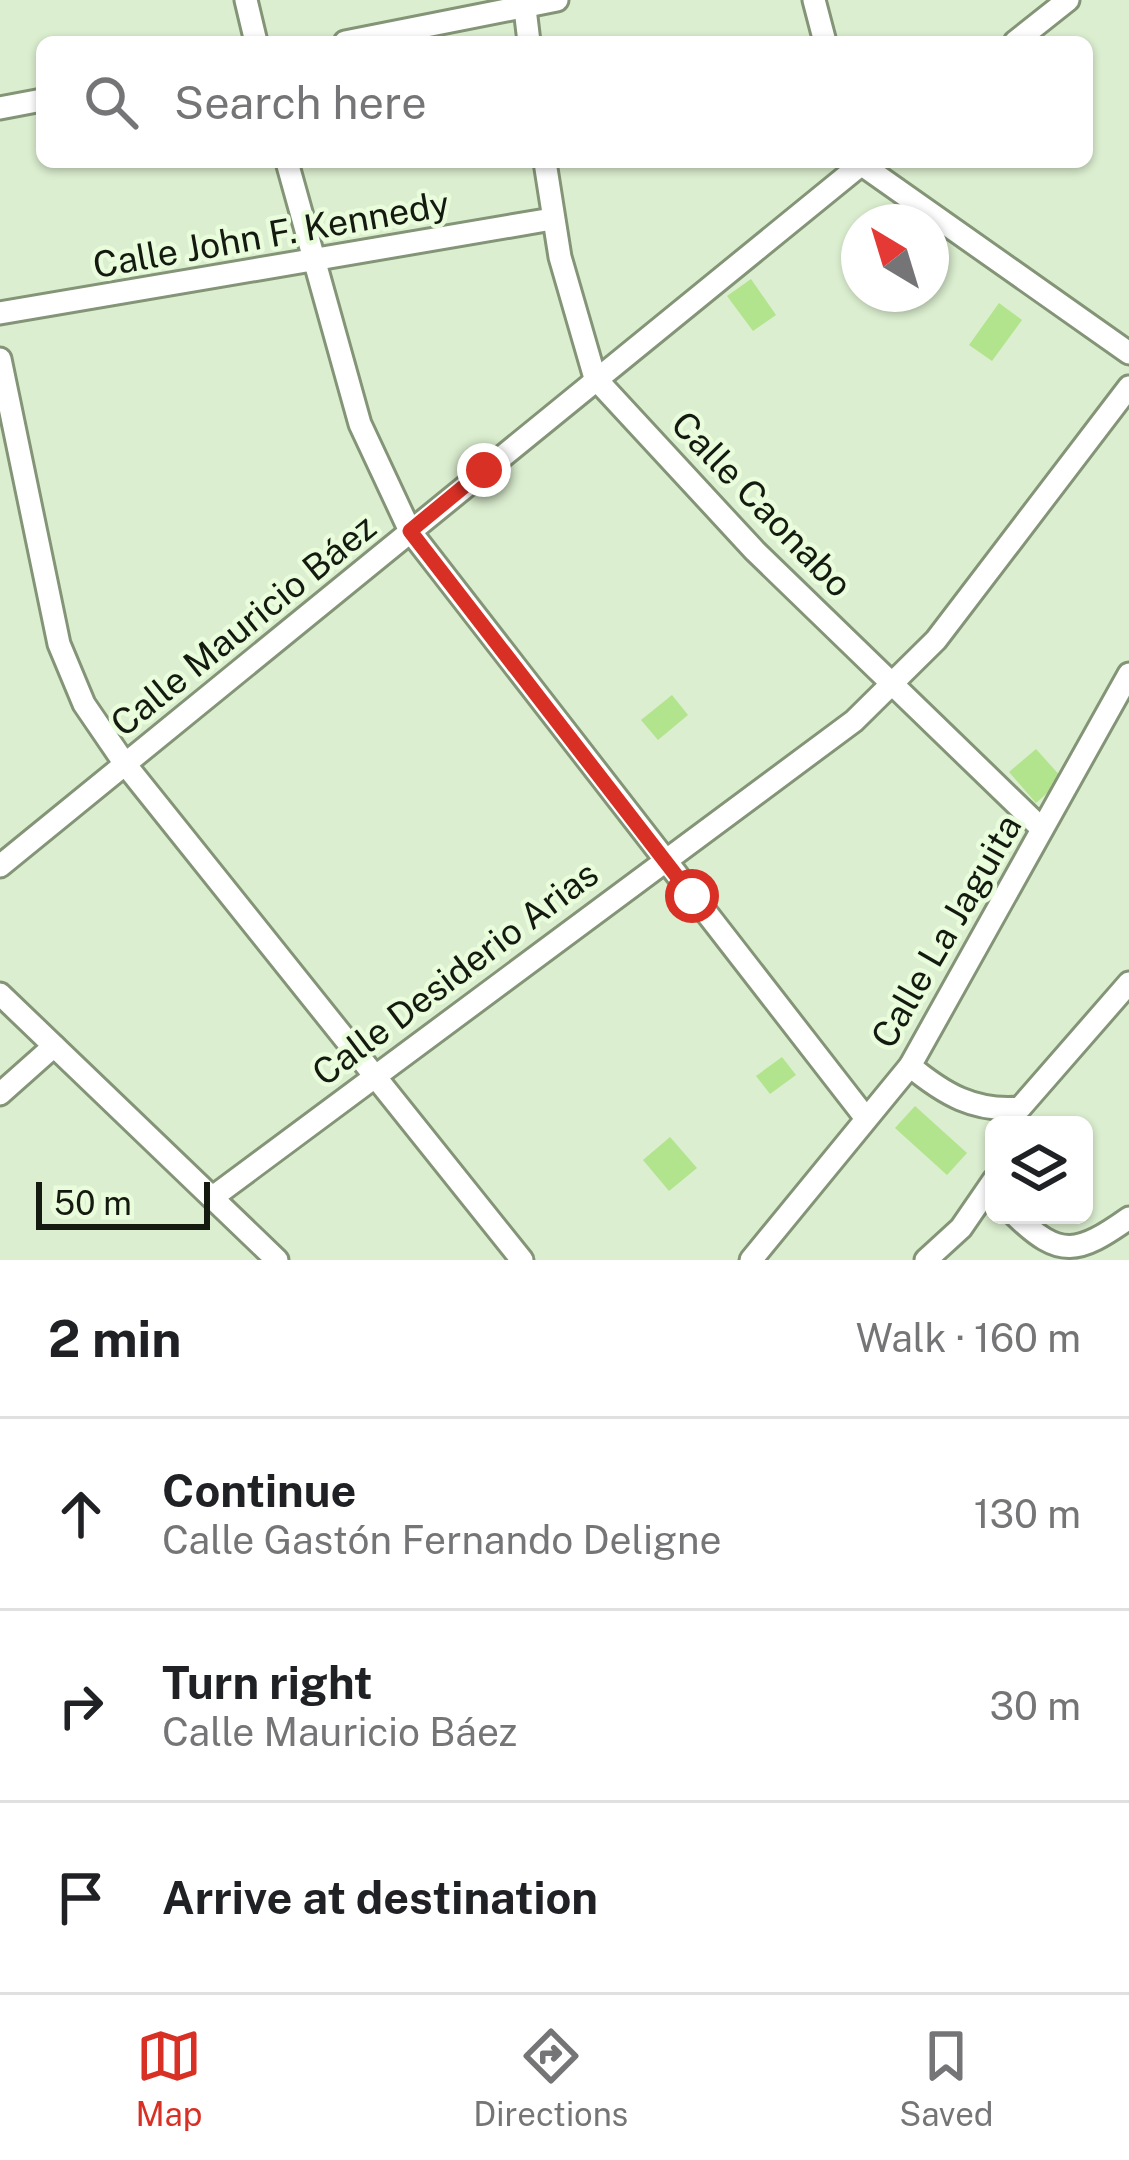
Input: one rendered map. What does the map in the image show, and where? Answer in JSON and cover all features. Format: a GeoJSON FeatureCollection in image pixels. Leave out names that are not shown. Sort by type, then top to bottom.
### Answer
{"type":"FeatureCollection","features":[{"type":"Feature","properties":{"kind":"street"},"geometry":{"type":"LineString","coordinates":[[246,0],[255,36]]}},
{"type":"Feature","properties":{"kind":"street"},"geometry":{"type":"LineString","coordinates":[[373,36],[557,0]]}},
{"type":"Feature","properties":{"kind":"street"},"geometry":{"type":"LineString","coordinates":[[814,0],[823,36]]}},
{"type":"Feature","properties":{"kind":"street"},"geometry":{"type":"LineString","coordinates":[[1023,36],[1068,0]]}},
{"type":"Feature","properties":{"kind":"street"},"geometry":{"type":"LineString","coordinates":[[524,3],[528,36]]}},
{"type":"Feature","properties":{"kind":"street"},"geometry":{"type":"LineString","coordinates":[[0,108],[36,101]]}},
{"type":"Feature","properties":{"kind":"street"},"geometry":{"type":"LineString","coordinates":[[288,168],[360,424],[410,531],[865,1117]]}},
{"type":"Feature","properties":{"kind":"street","name":"Calle Caonabo"},"geometry":{"type":"LineString","coordinates":[[546,168],[577,327],[595,377],[755,551],[1042,830]]}},
{"type":"Feature","properties":{"kind":"street","name":"Calle Mauricio Báez"},"geometry":{"type":"LineString","coordinates":[[0,866],[854,168]]}},
{"type":"Feature","properties":{"kind":"street"},"geometry":{"type":"LineString","coordinates":[[867,168],[1129,353]]}},
{"type":"Feature","properties":{"kind":"street","name":"Calle John F. Kennedy"},"geometry":{"type":"LineString","coordinates":[[0,314],[552,218]]}},
{"type":"Feature","properties":{"kind":"street"},"geometry":{"type":"LineString","coordinates":[[0,359],[59,644],[84,704],[125,764],[522,1260]]}},
{"type":"Feature","properties":{"kind":"street","name":"Calle Desiderio Arias"},"geometry":{"type":"LineString","coordinates":[[213,1197],[854,721],[936,640],[1129,387]]}},
{"type":"Feature","properties":{"kind":"street","name":"Calle La Jaguita"},"geometry":{"type":"LineString","coordinates":[[751,1260],[910,1066],[1129,674]]}},
{"type":"Feature","properties":{"kind":"street"},"geometry":{"type":"LineString","coordinates":[[910,1066],[961,1101],[1017,1116],[1129,983]]}},
{"type":"Feature","properties":{"kind":"street"},"geometry":{"type":"LineString","coordinates":[[0,994],[277,1260]]}},
{"type":"Feature","properties":{"kind":"street"},"geometry":{"type":"LineString","coordinates":[[0,1094],[54,1046]]}},
{"type":"Feature","properties":{"kind":"street"},"geometry":{"type":"LineString","coordinates":[[926,1260],[961,1228],[985,1193]]}},
{"type":"Feature","properties":{"kind":"street"},"geometry":{"type":"LineString","coordinates":[[1024,1224],[1044,1244],[1066,1249],[1086,1244],[1129,1218]]}},
{"type":"Feature","properties":{"kind":"building"},"geometry":{"type":"Polygon","coordinates":[[[751,279],[776,315],[753,331],[727,296],[751,279]]]}},
{"type":"Feature","properties":{"kind":"building"},"geometry":{"type":"Polygon","coordinates":[[[999,303],[1022,320],[992,361],[969,345],[999,303]]]}},
{"type":"Feature","properties":{"kind":"building"},"geometry":{"type":"Polygon","coordinates":[[[672,695],[688,715],[658,740],[641,720],[672,695]]]}},
{"type":"Feature","properties":{"kind":"building"},"geometry":{"type":"Polygon","coordinates":[[[1036,749],[1063,779],[1036,803],[1009,772],[1036,749]]]}},
{"type":"Feature","properties":{"kind":"building"},"geometry":{"type":"Polygon","coordinates":[[[782,1057],[796,1075],[770,1094],[756,1076],[782,1057]]]}},
{"type":"Feature","properties":{"kind":"building"},"geometry":{"type":"Polygon","coordinates":[[[915,1106],[967,1153],[947,1175],[895,1128],[915,1106]]]}},
{"type":"Feature","properties":{"kind":"building"},"geometry":{"type":"Polygon","coordinates":[[[670,1137],[697,1168],[669,1191],[643,1160],[670,1137]]]}},
{"type":"Feature","properties":{"kind":"route"},"geometry":{"type":"LineString","coordinates":[[484,470],[410,531],[692,896]]}}]}
